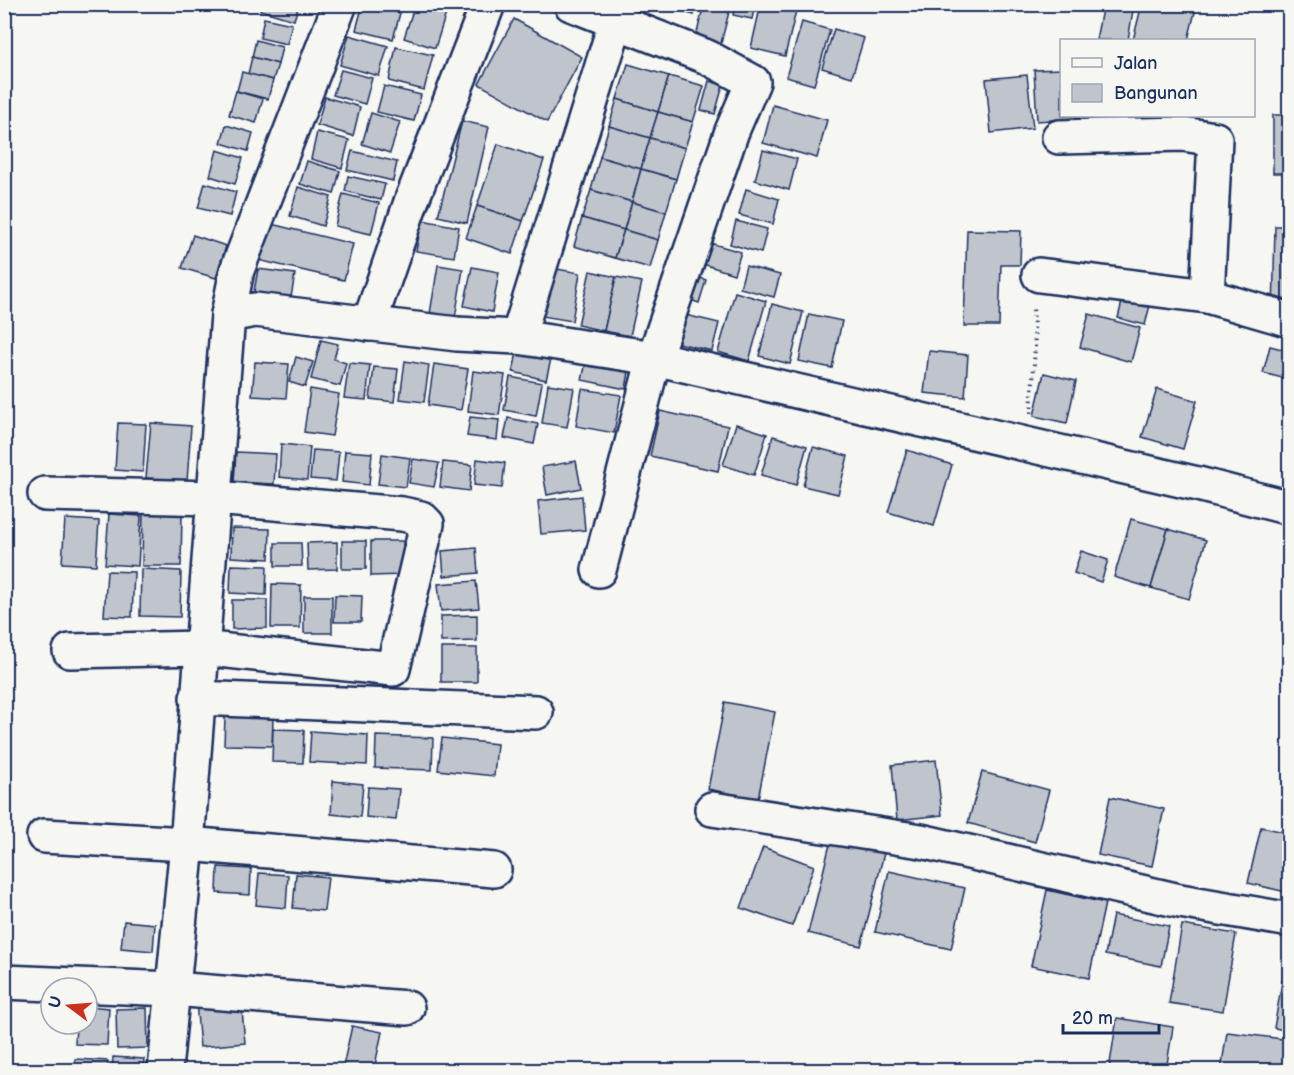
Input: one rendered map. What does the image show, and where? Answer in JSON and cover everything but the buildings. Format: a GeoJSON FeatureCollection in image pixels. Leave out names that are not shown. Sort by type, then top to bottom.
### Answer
{"type":"FeatureCollection","features":[{"type":"Feature","properties":{"kind":"street"},"geometry":{"type":"LineString","coordinates":[[165,1071],[187,844],[228,315],[237,270],[340,4]]}},
{"type":"Feature","properties":{"kind":"street"},"geometry":{"type":"LineString","coordinates":[[369,324],[411,202],[488,4]]}},
{"type":"Feature","properties":{"kind":"street"},"geometry":{"type":"LineString","coordinates":[[572,4],[707,57],[753,82],[732,131],[654,358],[599,570]]}},
{"type":"Feature","properties":{"kind":"street"},"geometry":{"type":"LineString","coordinates":[[518,337],[616,21]]}},
{"type":"Feature","properties":{"kind":"street"},"geometry":{"type":"LineString","coordinates":[[1059,137],[1183,134],[1215,139],[1207,296]]}},
{"type":"Feature","properties":{"kind":"street"},"geometry":{"type":"LineString","coordinates":[[1036,286],[1207,296],[1290,320]]}},
{"type":"Feature","properties":{"kind":"street"},"geometry":{"type":"LineString","coordinates":[[228,315],[255,310],[369,324],[518,337],[654,358],[1198,484],[1290,508]]}},
{"type":"Feature","properties":{"kind":"street"},"geometry":{"type":"LineString","coordinates":[[45,494],[215,498],[402,514],[421,518],[427,524],[393,669],[201,648],[69,651]]}},
{"type":"Feature","properties":{"kind":"street"},"geometry":{"type":"LineString","coordinates":[[197,698],[536,712]]}},
{"type":"Feature","properties":{"kind":"street"},"geometry":{"type":"LineString","coordinates":[[712,808],[921,841],[1180,901],[1290,920]]}},
{"type":"Feature","properties":{"kind":"street"},"geometry":{"type":"LineString","coordinates":[[44,836],[187,844],[494,870]]}},
{"type":"Feature","properties":{"kind":"street"},"geometry":{"type":"LineString","coordinates":[[4,981],[173,988],[407,1008]]}},
{"type":"Feature","properties":{"kind":"path"},"geometry":{"type":"LineString","coordinates":[[1029,446],[1036,286]]}}]}
